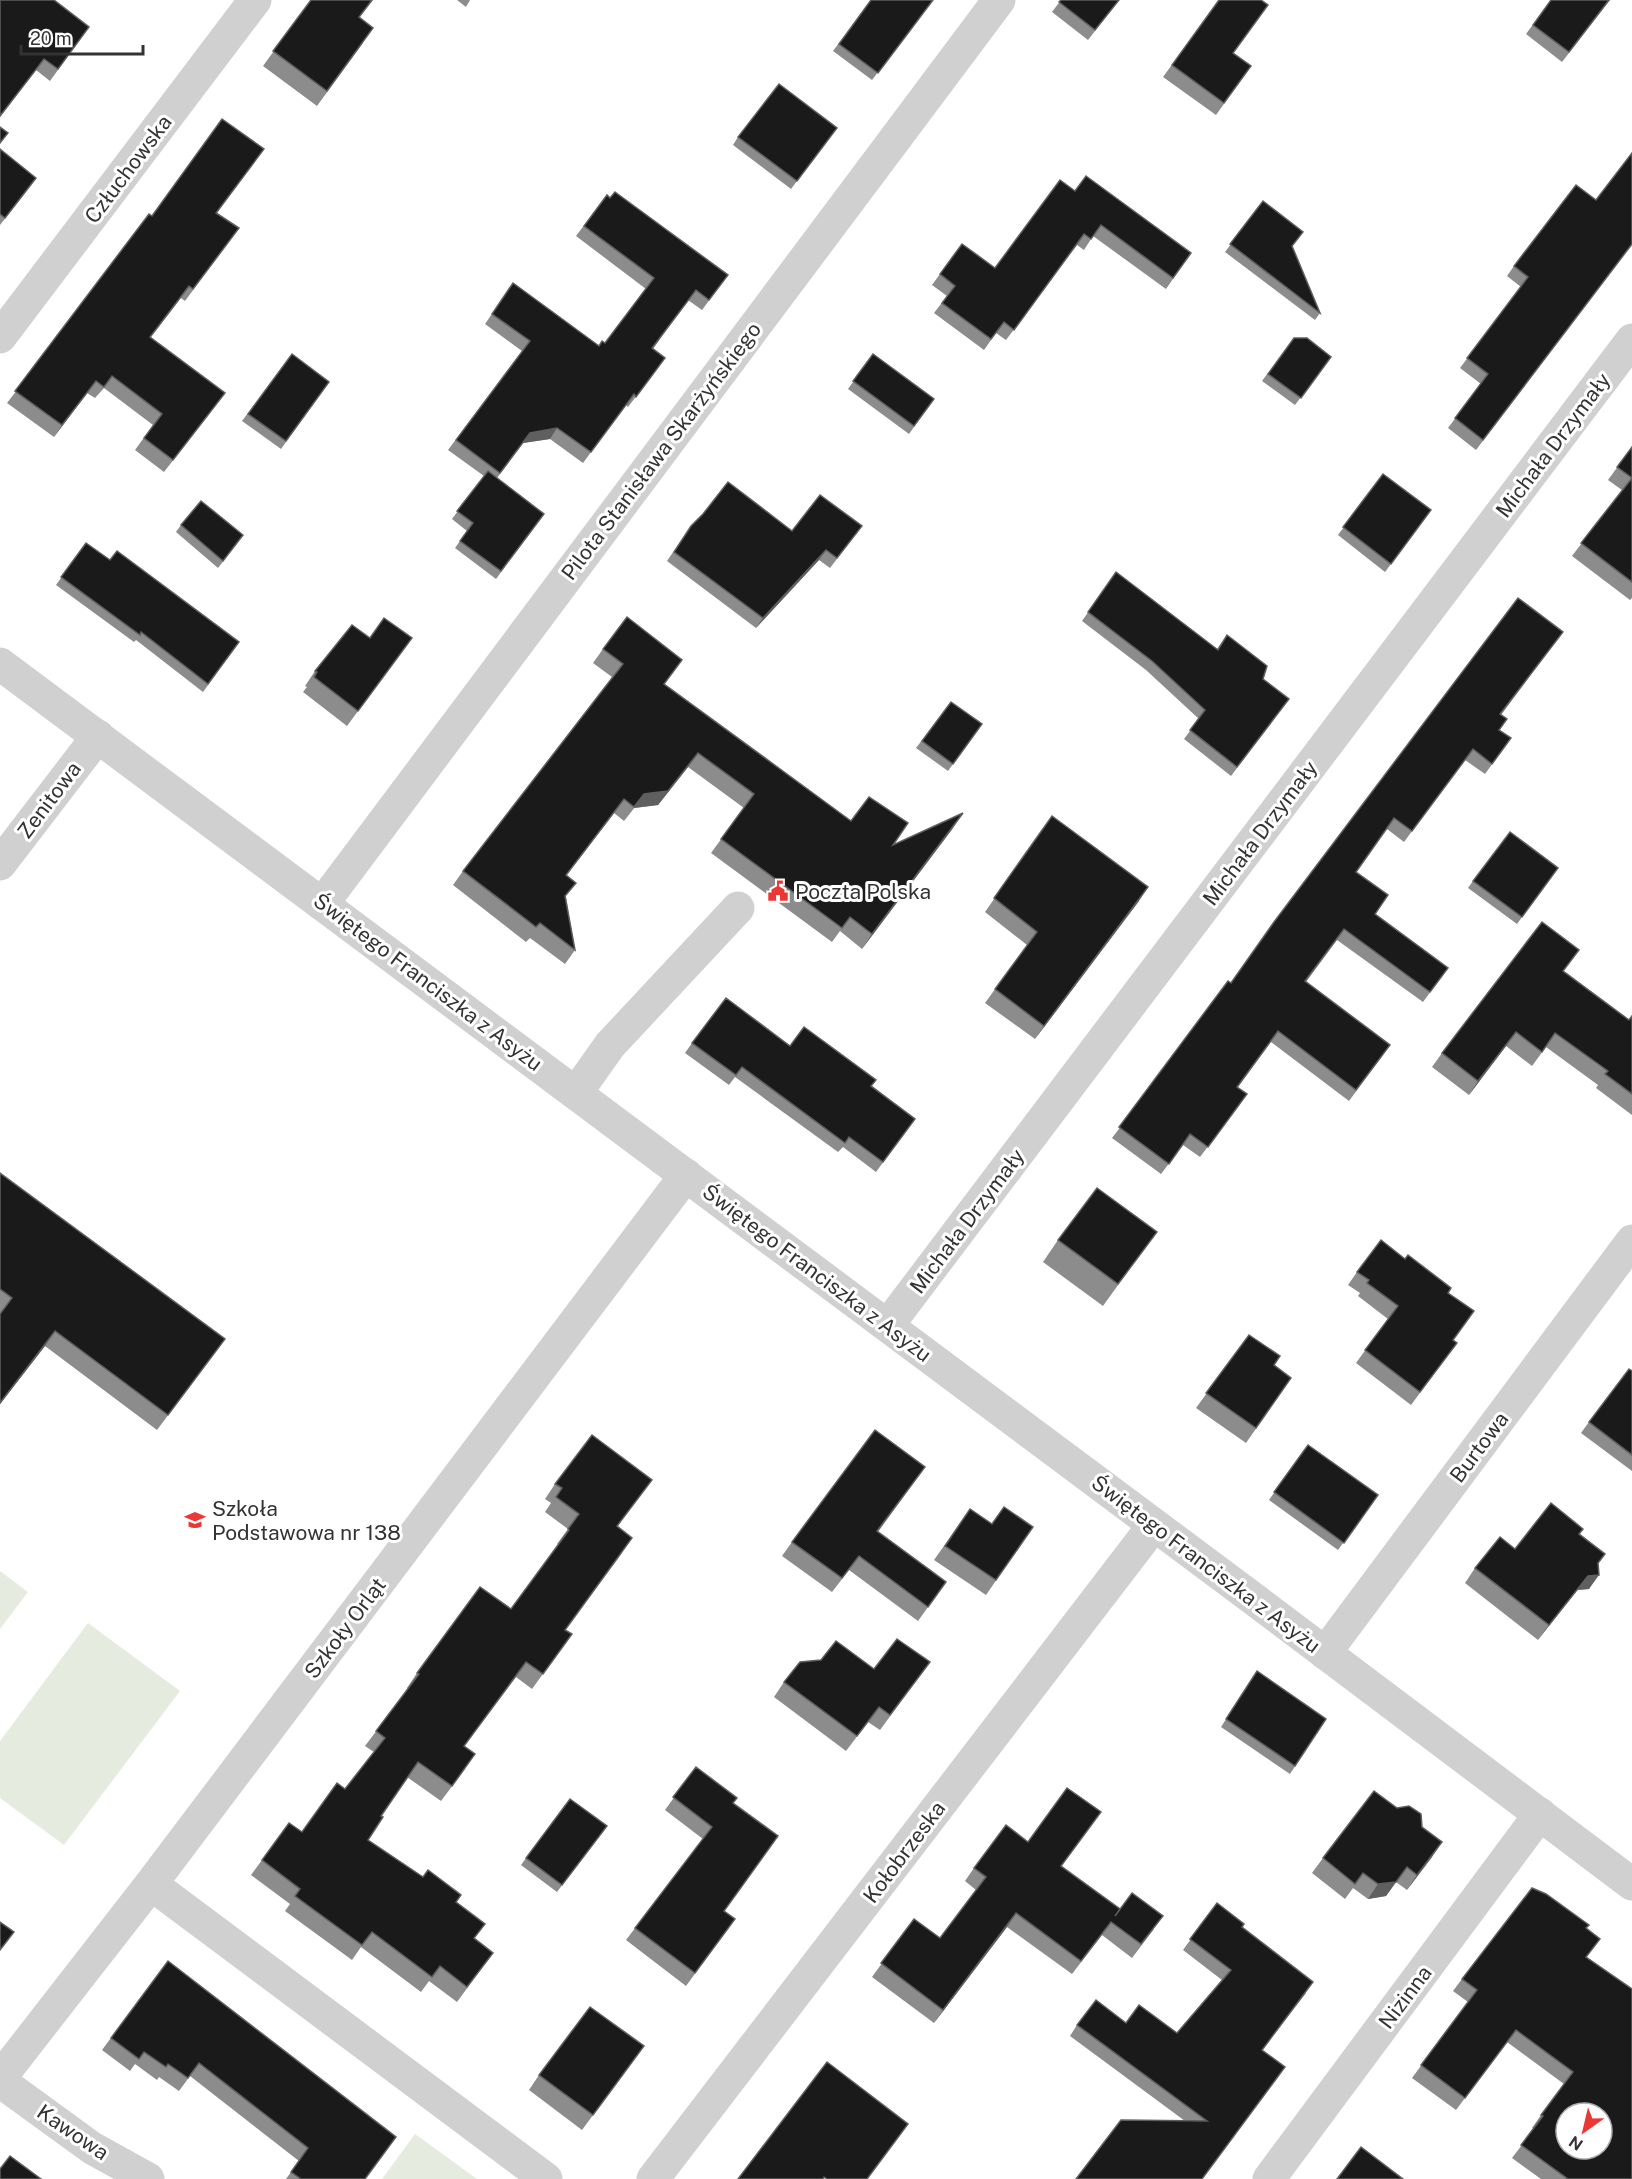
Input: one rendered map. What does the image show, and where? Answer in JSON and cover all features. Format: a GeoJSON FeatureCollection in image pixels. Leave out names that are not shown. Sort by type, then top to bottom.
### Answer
{"type":"FeatureCollection","features":[{"type":"Feature","properties":{"kind":"street","name":"Człuchowska"},"geometry":{"type":"LineString","coordinates":[[0,337],[255,0]]}},
{"type":"Feature","properties":{"kind":"street","name":"Pilota Stanisława Skarżyńskiego"},"geometry":{"type":"LineString","coordinates":[[323,903],[999,0]]}},
{"type":"Feature","properties":{"kind":"street","name":"Michała Drzymały"},"geometry":{"type":"LineString","coordinates":[[888,1325],[1632,340]]}},
{"type":"Feature","properties":{"kind":"street","name":"Świętego Franciszka z Asyżu"},"geometry":{"type":"LineString","coordinates":[[0,664],[888,1325],[1632,1884]]}},
{"type":"Feature","properties":{"kind":"street","name":"Zenitowa"},"geometry":{"type":"LineString","coordinates":[[0,864],[98,736]]}},
{"type":"Feature","properties":{"kind":"street"},"geometry":{"type":"LineString","coordinates":[[576,1093],[610,1046],[738,908]]}},
{"type":"Feature","properties":{"kind":"street","name":"Szkoły Orląt"},"geometry":{"type":"LineString","coordinates":[[0,2080],[151,1884],[686,1175]]}},
{"type":"Feature","properties":{"kind":"street","name":"Burtowa"},"geometry":{"type":"LineString","coordinates":[[1325,1653],[1632,1241]]}},
{"type":"Feature","properties":{"kind":"street","name":"Kołobrzeska"},"geometry":{"type":"LineString","coordinates":[[653,2179],[1154,1525]]}},
{"type":"Feature","properties":{"kind":"street","name":"Nizinna"},"geometry":{"type":"LineString","coordinates":[[1269,2179],[1540,1814]]}},
{"type":"Feature","properties":{"kind":"street"},"geometry":{"type":"LineString","coordinates":[[151,1884],[546,2179]]}},
{"type":"Feature","properties":{"kind":"street","name":"Kawowa"},"geometry":{"type":"LineString","coordinates":[[0,2080],[92,2148],[148,2179]]}},
{"type":"Feature","properties":{"kind":"shaded area"},"geometry":{"type":"Polygon","coordinates":[[[0,1571],[28,1592],[0,1629],[0,1571]]]}},
{"type":"Feature","properties":{"kind":"shaded area"},"geometry":{"type":"Polygon","coordinates":[[[88,1623],[180,1691],[64,1845],[0,1798],[0,1741],[88,1623]]]}},
{"type":"Feature","properties":{"kind":"shaded area"},"geometry":{"type":"Polygon","coordinates":[[[415,2134],[477,2179],[382,2179],[415,2134]]]}},
{"type":"Feature","properties":{"kind":"building"},"geometry":{"type":"Polygon","coordinates":[[[0,0],[54,0],[89,27],[58,69],[44,59],[0,116],[0,0]]]}},
{"type":"Feature","properties":{"kind":"building"},"geometry":{"type":"Polygon","coordinates":[[[311,0],[372,0],[359,17],[373,28],[327,91],[273,51],[311,0]]]}},
{"type":"Feature","properties":{"kind":"building"},"geometry":{"type":"Polygon","coordinates":[[[871,0],[933,0],[878,73],[839,44],[871,0]]]}},
{"type":"Feature","properties":{"kind":"building"},"geometry":{"type":"Polygon","coordinates":[[[1061,0],[1119,0],[1095,30],[1059,2],[1061,0]]]}},
{"type":"Feature","properties":{"kind":"building"},"geometry":{"type":"Polygon","coordinates":[[[1219,0],[1261,0],[1268,5],[1233,53],[1251,66],[1224,103],[1172,65],[1219,0]]]}},
{"type":"Feature","properties":{"kind":"building"},"geometry":{"type":"Polygon","coordinates":[[[1551,0],[1609,0],[1569,52],[1533,25],[1551,0]]]}},
{"type":"Feature","properties":{"kind":"building"},"geometry":{"type":"Polygon","coordinates":[[[779,84],[837,128],[797,181],[738,137],[779,84]]]}},
{"type":"Feature","properties":{"kind":"building"},"geometry":{"type":"Polygon","coordinates":[[[222,119],[264,149],[216,213],[239,228],[193,289],[189,286],[150,337],[225,393],[173,460],[144,438],[162,414],[112,376],[104,387],[96,381],[62,425],[15,391],[149,214],[152,216],[222,119]]]}},
{"type":"Feature","properties":{"kind":"building"},"geometry":{"type":"Polygon","coordinates":[[[0,127],[8,133],[0,143],[0,127]]]}},
{"type":"Feature","properties":{"kind":"building"},"geometry":{"type":"Polygon","coordinates":[[[0,149],[36,178],[5,218],[0,214],[0,149]]]}},
{"type":"Feature","properties":{"kind":"building"},"geometry":{"type":"Polygon","coordinates":[[[1632,153],[1632,244],[1483,440],[1455,418],[1488,374],[1467,358],[1528,277],[1514,266],[1576,185],[1596,200],[1632,153]]]}},
{"type":"Feature","properties":{"kind":"building"},"geometry":{"type":"Polygon","coordinates":[[[1086,176],[1191,253],[1173,278],[1101,225],[1091,239],[1084,234],[1014,330],[1004,322],[991,339],[942,303],[955,286],[940,274],[962,244],[995,268],[1060,180],[1075,191],[1086,176]]]}},
{"type":"Feature","properties":{"kind":"building"},"geometry":{"type":"Polygon","coordinates":[[[615,192],[728,275],[709,300],[696,290],[652,348],[665,358],[636,397],[634,394],[591,452],[557,428],[530,433],[500,473],[456,440],[530,341],[492,314],[513,283],[599,346],[602,341],[605,343],[654,278],[584,226],[607,195],[610,198],[615,192]]]}},
{"type":"Feature","properties":{"kind":"building"},"geometry":{"type":"Polygon","coordinates":[[[1263,201],[1303,232],[1292,246],[1320,313],[1230,244],[1263,201]]]}},
{"type":"Feature","properties":{"kind":"building"},"geometry":{"type":"Polygon","coordinates":[[[1294,338],[1307,338],[1331,357],[1301,398],[1268,374],[1294,338]]]}},
{"type":"Feature","properties":{"kind":"building"},"geometry":{"type":"Polygon","coordinates":[[[292,354],[329,382],[286,441],[248,414],[292,354]]]}},
{"type":"Feature","properties":{"kind":"building"},"geometry":{"type":"Polygon","coordinates":[[[873,354],[934,399],[914,426],[853,381],[873,354]]]}},
{"type":"Feature","properties":{"kind":"building"},"geometry":{"type":"Polygon","coordinates":[[[1632,447],[1632,478],[1617,467],[1632,447]]]}},
{"type":"Feature","properties":{"kind":"building"},"geometry":{"type":"Polygon","coordinates":[[[488,471],[544,514],[501,571],[460,541],[473,523],[457,511],[488,471]]]}},
{"type":"Feature","properties":{"kind":"building"},"geometry":{"type":"Polygon","coordinates":[[[1383,474],[1431,510],[1391,564],[1343,527],[1383,474]]]}},
{"type":"Feature","properties":{"kind":"building"},"geometry":{"type":"Polygon","coordinates":[[[1632,478],[1632,582],[1581,543],[1632,478]]]}},
{"type":"Feature","properties":{"kind":"building"},"geometry":{"type":"Polygon","coordinates":[[[728,482],[792,531],[820,495],[862,526],[837,558],[826,550],[763,618],[674,552],[691,526],[728,482]]]}},
{"type":"Feature","properties":{"kind":"building"},"geometry":{"type":"Polygon","coordinates":[[[201,501],[243,535],[223,561],[181,525],[201,501]]]}},
{"type":"Feature","properties":{"kind":"building"},"geometry":{"type":"Polygon","coordinates":[[[86,543],[110,560],[117,551],[239,642],[208,684],[141,632],[140,635],[61,577],[86,543]]]}},
{"type":"Feature","properties":{"kind":"building"},"geometry":{"type":"Polygon","coordinates":[[[1116,572],[1218,650],[1227,635],[1267,666],[1263,679],[1289,699],[1237,767],[1190,730],[1205,710],[1152,661],[1088,612],[1116,572]]]}},
{"type":"Feature","properties":{"kind":"building"},"geometry":{"type":"Polygon","coordinates":[[[1518,598],[1563,632],[1500,714],[1507,719],[1499,730],[1511,738],[1492,764],[1473,749],[1412,831],[1394,818],[1356,872],[1388,895],[1375,914],[1448,968],[1430,992],[1344,929],[1305,981],[1390,1045],[1356,1090],[1278,1031],[1237,1087],[1247,1094],[1208,1147],[1190,1134],[1169,1164],[1119,1127],[1228,981],[1231,983],[1274,922],[1518,598]]]}},
{"type":"Feature","properties":{"kind":"building"},"geometry":{"type":"Polygon","coordinates":[[[627,617],[682,660],[664,684],[851,821],[869,797],[908,823],[893,845],[963,813],[872,934],[850,917],[842,928],[721,839],[754,794],[698,753],[668,791],[644,794],[634,807],[624,799],[566,875],[576,883],[565,896],[575,950],[540,923],[536,927],[463,871],[623,664],[603,649],[627,617]]]}},
{"type":"Feature","properties":{"kind":"building"},"geometry":{"type":"Polygon","coordinates":[[[384,618],[412,638],[358,711],[314,677],[317,672],[315,671],[352,625],[370,638],[384,618]]]}},
{"type":"Feature","properties":{"kind":"building"},"geometry":{"type":"Polygon","coordinates":[[[951,702],[982,724],[953,764],[922,741],[951,702]]]}},
{"type":"Feature","properties":{"kind":"building"},"geometry":{"type":"Polygon","coordinates":[[[1052,816],[1148,887],[1044,1026],[995,989],[1037,932],[994,898],[1052,816]]]}},
{"type":"Feature","properties":{"kind":"building"},"geometry":{"type":"Polygon","coordinates":[[[1510,832],[1558,868],[1522,917],[1473,881],[1510,832]]]}},
{"type":"Feature","properties":{"kind":"building"},"geometry":{"type":"Polygon","coordinates":[[[1542,922],[1579,950],[1563,971],[1629,1020],[1632,1016],[1632,1094],[1605,1074],[1608,1071],[1555,1033],[1542,1052],[1516,1032],[1478,1081],[1442,1053],[1542,922]]]}},
{"type":"Feature","properties":{"kind":"building"},"geometry":{"type":"Polygon","coordinates":[[[726,998],[790,1046],[804,1027],[876,1080],[871,1086],[915,1119],[883,1162],[849,1137],[845,1143],[742,1067],[736,1075],[692,1043],[726,998]]]}},
{"type":"Feature","properties":{"kind":"building"},"geometry":{"type":"Polygon","coordinates":[[[0,1173],[225,1339],[168,1415],[55,1331],[0,1403],[0,1314],[12,1298],[0,1289],[0,1173]]]}},
{"type":"Feature","properties":{"kind":"building"},"geometry":{"type":"Polygon","coordinates":[[[1097,1188],[1157,1232],[1118,1284],[1058,1240],[1097,1188]]]}},
{"type":"Feature","properties":{"kind":"building"},"geometry":{"type":"Polygon","coordinates":[[[1381,1240],[1405,1259],[1408,1255],[1451,1288],[1448,1293],[1474,1311],[1453,1340],[1457,1343],[1420,1392],[1365,1350],[1398,1306],[1367,1283],[1369,1280],[1357,1272],[1381,1240]]]}},
{"type":"Feature","properties":{"kind":"building"},"geometry":{"type":"Polygon","coordinates":[[[1249,1335],[1280,1356],[1274,1365],[1291,1378],[1256,1428],[1206,1393],[1249,1335]]]}},
{"type":"Feature","properties":{"kind":"building"},"geometry":{"type":"Polygon","coordinates":[[[1629,1369],[1632,1371],[1632,1455],[1589,1422],[1629,1369]]]}},
{"type":"Feature","properties":{"kind":"building"},"geometry":{"type":"Polygon","coordinates":[[[875,1430],[925,1467],[877,1531],[946,1582],[928,1607],[859,1556],[842,1578],[792,1542],[875,1430]]]}},
{"type":"Feature","properties":{"kind":"building"},"geometry":{"type":"Polygon","coordinates":[[[592,1435],[652,1480],[617,1526],[632,1538],[565,1630],[572,1634],[543,1674],[526,1662],[464,1746],[475,1754],[452,1786],[418,1762],[381,1816],[383,1817],[368,1840],[423,1877],[428,1870],[461,1895],[456,1902],[485,1924],[474,1938],[493,1953],[467,1987],[440,1966],[432,1977],[372,1932],[362,1945],[295,1896],[300,1889],[262,1860],[289,1823],[302,1832],[337,1783],[345,1789],[385,1738],[376,1731],[480,1587],[511,1609],[579,1514],[556,1497],[562,1488],[555,1484],[592,1435]]]}},
{"type":"Feature","properties":{"kind":"building"},"geometry":{"type":"Polygon","coordinates":[[[1308,1445],[1378,1495],[1344,1543],[1274,1492],[1308,1445]]]}},
{"type":"Feature","properties":{"kind":"building"},"geometry":{"type":"Polygon","coordinates":[[[1551,1503],[1583,1529],[1579,1534],[1605,1554],[1598,1563],[1599,1575],[1588,1576],[1549,1625],[1475,1568],[1500,1537],[1515,1549],[1551,1503]]]}},
{"type":"Feature","properties":{"kind":"building"},"geometry":{"type":"Polygon","coordinates":[[[1004,1507],[1033,1527],[996,1580],[945,1546],[970,1509],[992,1524],[1004,1507]]]}},
{"type":"Feature","properties":{"kind":"building"},"geometry":{"type":"Polygon","coordinates":[[[897,1639],[930,1662],[890,1715],[879,1707],[857,1736],[784,1682],[800,1662],[821,1660],[836,1641],[874,1669],[897,1639]]]}},
{"type":"Feature","properties":{"kind":"building"},"geometry":{"type":"Polygon","coordinates":[[[1257,1671],[1326,1719],[1295,1766],[1226,1719],[1257,1671]]]}},
{"type":"Feature","properties":{"kind":"building"},"geometry":{"type":"Polygon","coordinates":[[[696,1767],[737,1798],[733,1803],[778,1836],[724,1911],[735,1919],[695,1973],[635,1928],[712,1827],[673,1797],[696,1767]]]}},
{"type":"Feature","properties":{"kind":"building"},"geometry":{"type":"Polygon","coordinates":[[[1067,1788],[1101,1812],[1061,1866],[1120,1909],[1115,1916],[1132,1893],[1163,1916],[1141,1944],[1111,1922],[1081,1961],[1016,1913],[943,2010],[881,1963],[914,1919],[940,1938],[986,1877],[974,1868],[1006,1825],[1028,1842],[1067,1788]]]}},
{"type":"Feature","properties":{"kind":"building"},"geometry":{"type":"Polygon","coordinates":[[[1374,1791],[1397,1808],[1409,1806],[1421,1814],[1422,1827],[1442,1842],[1417,1875],[1407,1867],[1396,1882],[1378,1884],[1363,1873],[1355,1884],[1323,1858],[1374,1791]]]}},
{"type":"Feature","properties":{"kind":"building"},"geometry":{"type":"Polygon","coordinates":[[[570,1799],[607,1826],[562,1885],[526,1858],[570,1799]]]}},
{"type":"Feature","properties":{"kind":"building"},"geometry":{"type":"Polygon","coordinates":[[[1532,1888],[1546,1894],[1589,1925],[1586,1928],[1600,1939],[1586,1957],[1632,1989],[1632,2179],[1568,2179],[1521,2145],[1573,2072],[1516,2030],[1465,2098],[1421,2065],[1477,1990],[1462,1979],[1532,1888]]]}},
{"type":"Feature","properties":{"kind":"building"},"geometry":{"type":"Polygon","coordinates":[[[1217,1903],[1244,1924],[1242,1927],[1313,1982],[1262,2050],[1285,2067],[1202,2179],[1076,2179],[1121,2120],[1207,2121],[1077,2025],[1096,2000],[1126,2023],[1139,2005],[1177,2033],[1231,1970],[1190,1939],[1217,1903]]]}},
{"type":"Feature","properties":{"kind":"building"},"geometry":{"type":"Polygon","coordinates":[[[0,1922],[14,1932],[0,1950],[0,1922]]]}},
{"type":"Feature","properties":{"kind":"building"},"geometry":{"type":"Polygon","coordinates":[[[168,1961],[396,2137],[365,2179],[301,2179],[291,2172],[308,2148],[199,2063],[188,2078],[168,2064],[166,2067],[144,2052],[139,2059],[111,2038],[168,1961]]]}},
{"type":"Feature","properties":{"kind":"building"},"geometry":{"type":"Polygon","coordinates":[[[590,2007],[644,2046],[593,2115],[539,2075],[590,2007]]]}},
{"type":"Feature","properties":{"kind":"building"},"geometry":{"type":"Polygon","coordinates":[[[827,2062],[908,2124],[867,2179],[827,2179],[824,2177],[823,2179],[738,2179],[827,2062]]]}},
{"type":"Feature","properties":{"kind":"building"},"geometry":{"type":"Polygon","coordinates":[[[1361,2147],[1403,2179],[1337,2179],[1361,2147]]]}},
{"type":"Feature","properties":{"kind":"building"},"geometry":{"type":"Polygon","coordinates":[[[10,2156],[41,2179],[0,2179],[0,2169],[10,2156]]]}},
{"type":"Feature","properties":{"kind":"place","name":"Poczta Polska"},"geometry":{"type":"Point","coordinates":[778,891]}},
{"type":"Feature","properties":{"kind":"place","name":"Szkoła Podstawowa nr 138"},"geometry":{"type":"Point","coordinates":[195,1520]}}]}
